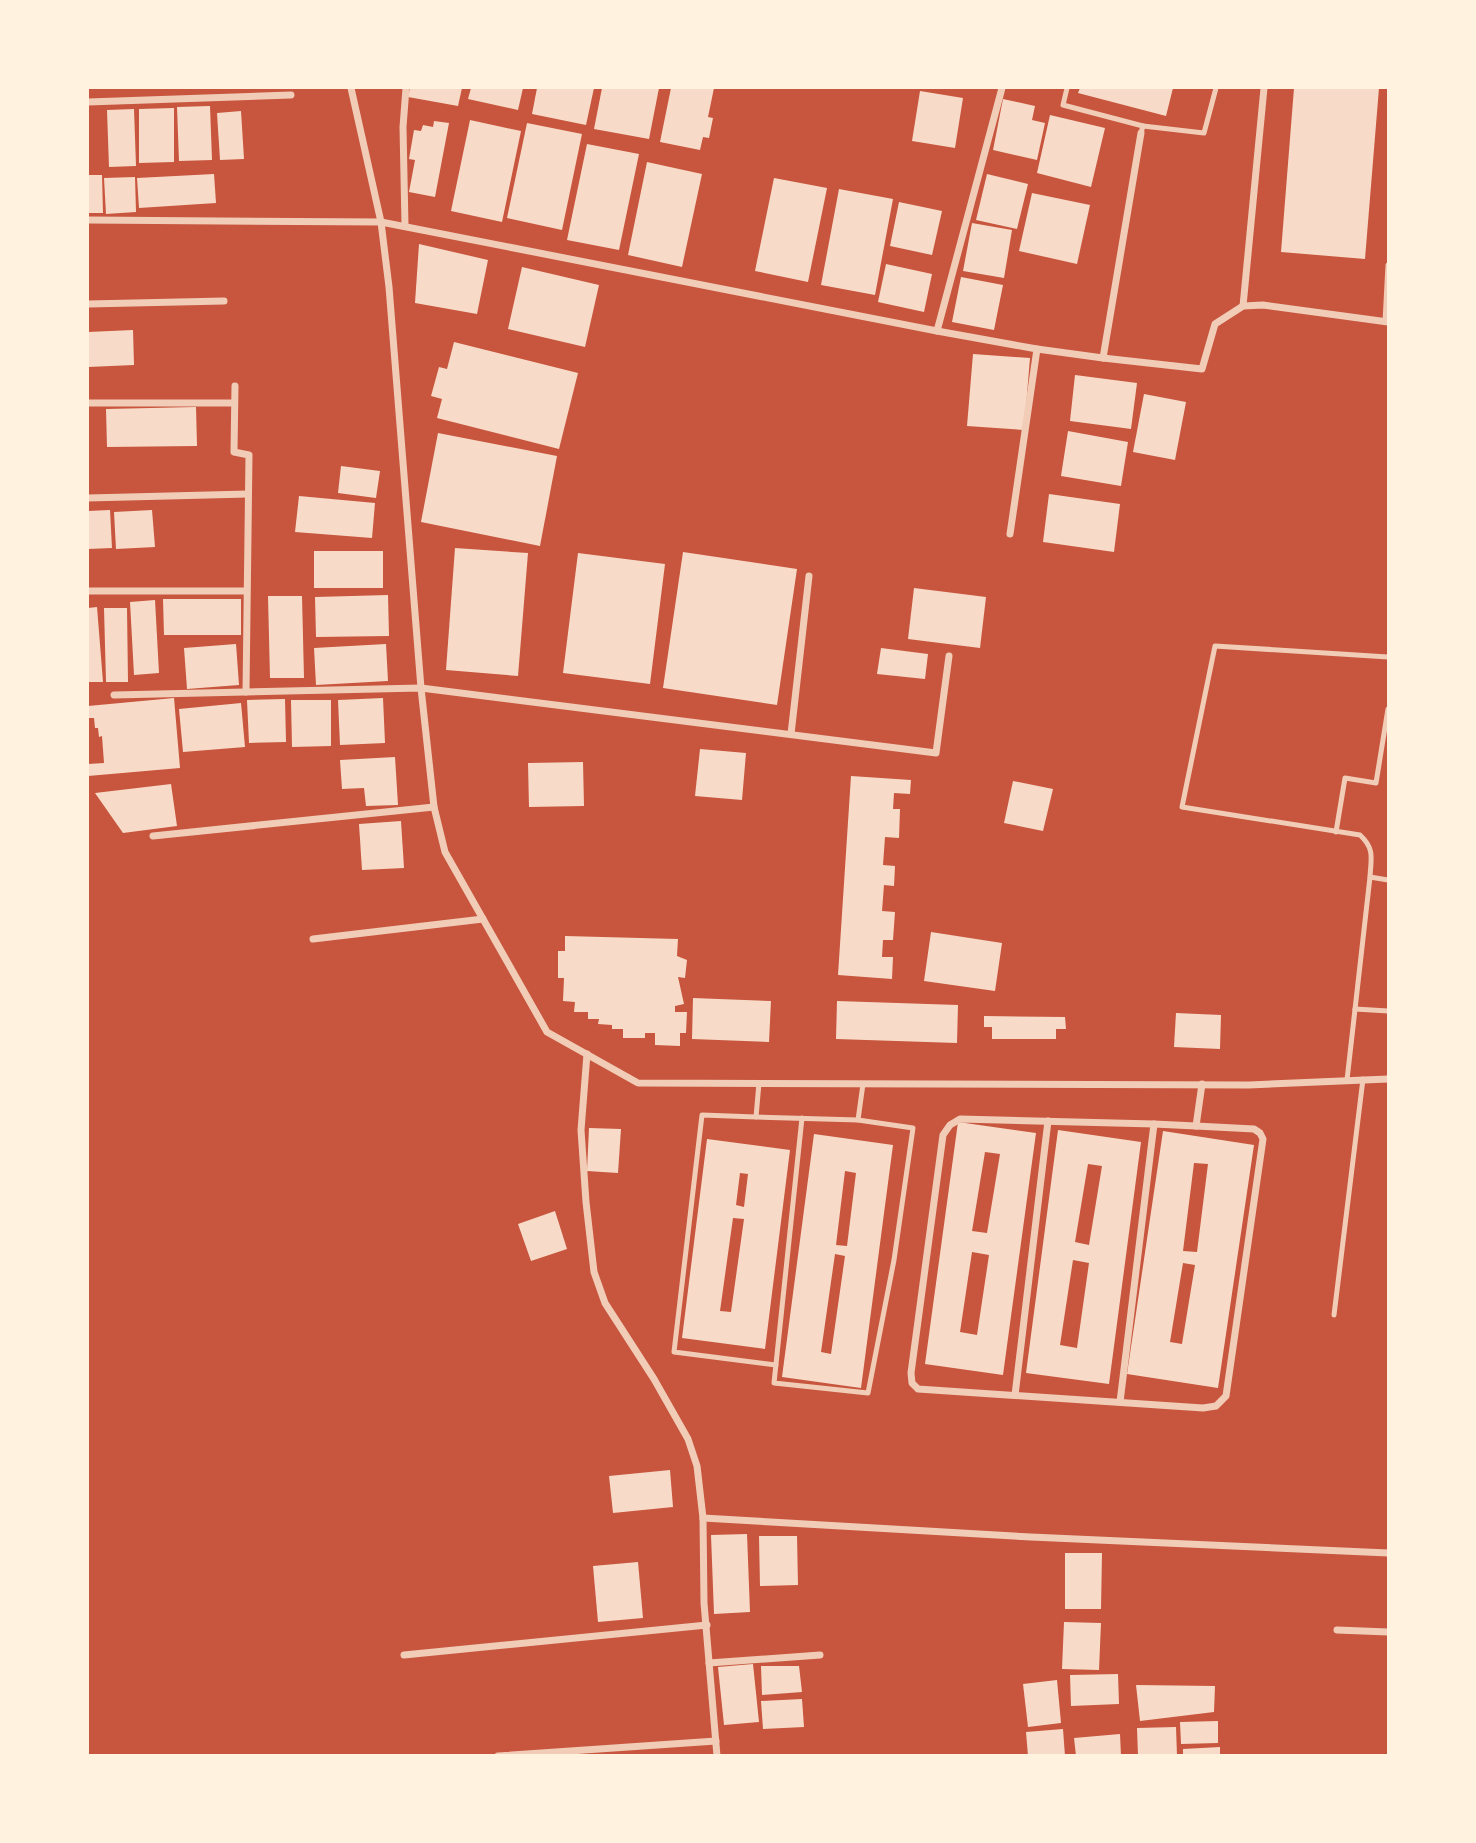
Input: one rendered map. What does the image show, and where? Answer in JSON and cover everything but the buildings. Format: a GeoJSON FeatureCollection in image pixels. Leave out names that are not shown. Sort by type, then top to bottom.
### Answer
{"type":"FeatureCollection","features":[{"type":"Feature","properties":{"kind":"street"},"geometry":{"type":"LineString","coordinates":[[351,88],[381,222],[390,301],[421,688],[434,807],[445,852],[547,1032],[638,1083],[1249,1085],[1388,1079]]}},
{"type":"Feature","properties":{"kind":"street"},"geometry":{"type":"LineString","coordinates":[[405,226],[403,127],[406,88]]}},
{"type":"Feature","properties":{"kind":"street"},"geometry":{"type":"LineString","coordinates":[[937,331],[1002,88]]}},
{"type":"Feature","properties":{"kind":"street"},"geometry":{"type":"LineString","coordinates":[[1243,306],[1264,88]]}},
{"type":"Feature","properties":{"kind":"street"},"geometry":{"type":"LineString","coordinates":[[88,102],[291,95]]}},
{"type":"Feature","properties":{"kind":"street"},"geometry":{"type":"LineString","coordinates":[[1102,358],[1142,130]]}},
{"type":"Feature","properties":{"kind":"street"},"geometry":{"type":"LineString","coordinates":[[88,219],[381,222],[1037,349],[1202,369],[1215,324],[1243,306],[1263,305],[1387,322]]}},
{"type":"Feature","properties":{"kind":"street"},"geometry":{"type":"LineString","coordinates":[[88,304],[224,301]]}},
{"type":"Feature","properties":{"kind":"street"},"geometry":{"type":"LineString","coordinates":[[1010,534],[1037,349]]}},
{"type":"Feature","properties":{"kind":"street"},"geometry":{"type":"LineString","coordinates":[[235,386],[234,452],[249,455],[246,692]]}},
{"type":"Feature","properties":{"kind":"street"},"geometry":{"type":"LineString","coordinates":[[88,403],[234,403]]}},
{"type":"Feature","properties":{"kind":"street"},"geometry":{"type":"LineString","coordinates":[[88,498],[248,494]]}},
{"type":"Feature","properties":{"kind":"street"},"geometry":{"type":"LineString","coordinates":[[791,734],[809,576]]}},
{"type":"Feature","properties":{"kind":"street"},"geometry":{"type":"LineString","coordinates":[[88,591],[246,591]]}},
{"type":"Feature","properties":{"kind":"street"},"geometry":{"type":"LineString","coordinates":[[114,695],[421,688],[936,753],[949,656]]}},
{"type":"Feature","properties":{"kind":"street"},"geometry":{"type":"LineString","coordinates":[[153,836],[434,807]]}},
{"type":"Feature","properties":{"kind":"street"},"geometry":{"type":"LineString","coordinates":[[313,939],[483,919]]}},
{"type":"Feature","properties":{"kind":"street"},"geometry":{"type":"LineString","coordinates":[[587,1054],[581,1130],[594,1272],[606,1303],[688,1439],[697,1466],[703,1518],[704,1603],[717,1755]]}},
{"type":"Feature","properties":{"kind":"street"},"geometry":{"type":"LineString","coordinates":[[1196,1126],[1202,1084]]}},
{"type":"Feature","properties":{"kind":"street"},"geometry":{"type":"LineString","coordinates":[[960,1119],[1196,1126],[1254,1129],[1263,1139],[1226,1396],[1216,1406],[1203,1408],[918,1389],[912,1382],[911,1373],[943,1135],[950,1125],[960,1119]]}},
{"type":"Feature","properties":{"kind":"street"},"geometry":{"type":"LineString","coordinates":[[1016,1395],[1048,1121]]}},
{"type":"Feature","properties":{"kind":"street"},"geometry":{"type":"LineString","coordinates":[[1120,1402],[1154,1124]]}},
{"type":"Feature","properties":{"kind":"street"},"geometry":{"type":"LineString","coordinates":[[703,1518],[1031,1537],[1388,1553]]}},
{"type":"Feature","properties":{"kind":"street"},"geometry":{"type":"LineString","coordinates":[[404,1655],[707,1625]]}},
{"type":"Feature","properties":{"kind":"street"},"geometry":{"type":"LineString","coordinates":[[1336,1629],[1388,1632]]}},
{"type":"Feature","properties":{"kind":"street"},"geometry":{"type":"LineString","coordinates":[[709,1663],[820,1655]]}},
{"type":"Feature","properties":{"kind":"street"},"geometry":{"type":"LineString","coordinates":[[498,1755],[716,1741]]}},
{"type":"Feature","properties":{"kind":"lane"},"geometry":{"type":"LineString","coordinates":[[1067,88],[1063,105],[1142,130],[1204,133],[1216,88]]}},
{"type":"Feature","properties":{"kind":"lane"},"geometry":{"type":"LineString","coordinates":[[1387,322],[1388,265]]}},
{"type":"Feature","properties":{"kind":"lane"},"geometry":{"type":"LineString","coordinates":[[1347,1080],[1370,877],[1371,850],[1367,841],[1360,835],[1182,807],[1215,646],[1388,657]]}},
{"type":"Feature","properties":{"kind":"lane"},"geometry":{"type":"LineString","coordinates":[[1336,832],[1345,778],[1376,783],[1388,709]]}},
{"type":"Feature","properties":{"kind":"lane"},"geometry":{"type":"LineString","coordinates":[[1370,877],[1388,880]]}},
{"type":"Feature","properties":{"kind":"lane"},"geometry":{"type":"LineString","coordinates":[[1355,1009],[1388,1011]]}},
{"type":"Feature","properties":{"kind":"lane"},"geometry":{"type":"LineString","coordinates":[[1334,1315],[1363,1079]]}},
{"type":"Feature","properties":{"kind":"lane"},"geometry":{"type":"LineString","coordinates":[[756,1117],[759,1083]]}},
{"type":"Feature","properties":{"kind":"lane"},"geometry":{"type":"LineString","coordinates":[[858,1120],[863,1084]]}},
{"type":"Feature","properties":{"kind":"lane"},"geometry":{"type":"LineString","coordinates":[[776,1365],[674,1352],[702,1115],[756,1117],[802,1118],[858,1120],[914,1128],[894,1260],[869,1393],[774,1383],[776,1365],[802,1118]]}}]}
